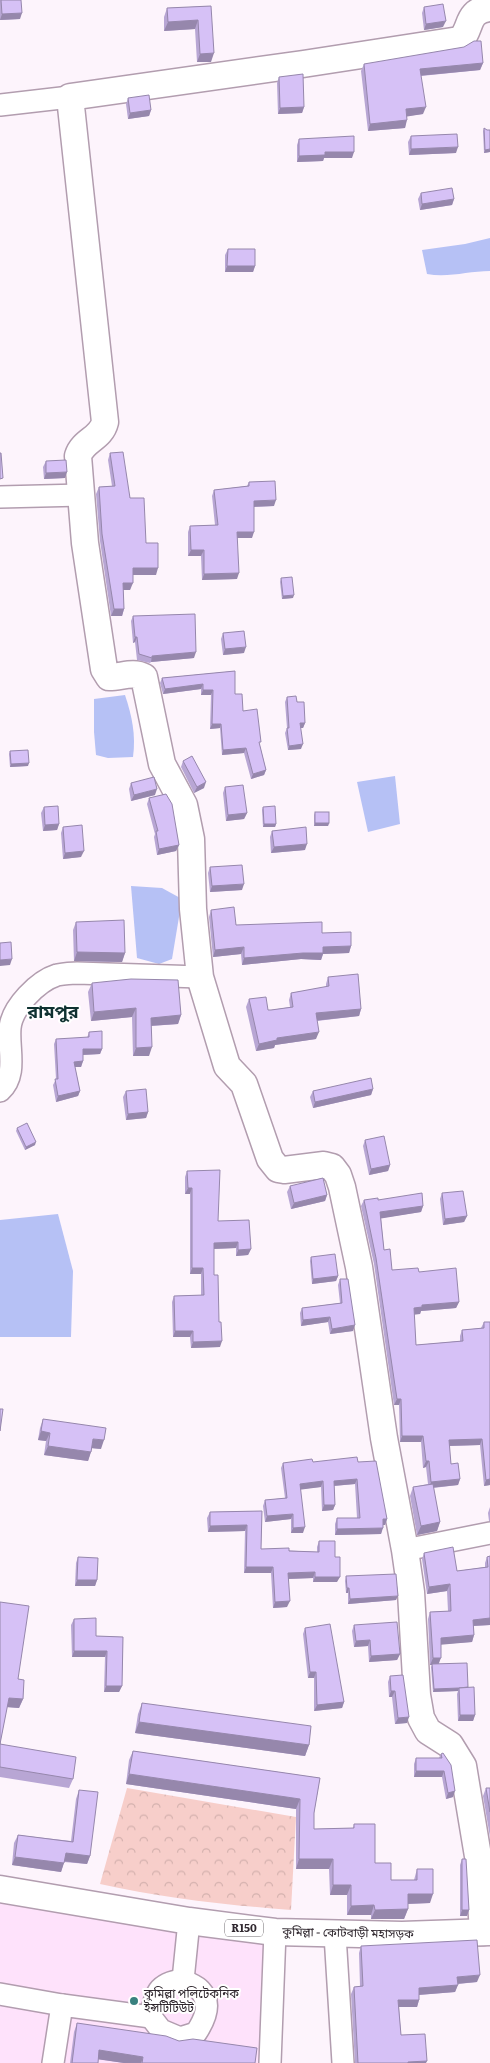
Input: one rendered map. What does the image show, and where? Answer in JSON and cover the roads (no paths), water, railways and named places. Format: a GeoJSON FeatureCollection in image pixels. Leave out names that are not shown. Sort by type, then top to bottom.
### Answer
{"type":"FeatureCollection","features":[{"type":"Feature","properties":{"kind":"main road"},"geometry":{"type":"LineString","coordinates":[[487,1932],[478,1856],[463,1766],[450,1745],[428,1730],[421,1718],[417,1695],[411,1592],[405,1550],[384,1438],[359,1267],[338,1175],[332,1167],[324,1165],[284,1170],[278,1169],[270,1160],[244,1084],[227,1066],[200,977],[193,909],[191,839],[184,805],[162,764],[144,677],[138,674],[131,674],[109,677],[104,669],[85,543],[78,466],[81,448],[101,433],[105,422],[70,96],[303,64],[459,40],[464,36],[471,18],[482,9],[490,8]]}},
{"type":"Feature","properties":{"kind":"main road","name":"কুমিল্লা - কোটবাড়ী মহাসড়ক"},"geometry":{"type":"LineString","coordinates":[[0,1889],[275,1932],[335,1935],[487,1932]]}},
{"type":"Feature","properties":{"kind":"street"},"geometry":{"type":"LineString","coordinates":[[0,105],[70,96]]}},
{"type":"Feature","properties":{"kind":"street"},"geometry":{"type":"LineString","coordinates":[[0,497],[82,494]]}},
{"type":"Feature","properties":{"kind":"street"},"geometry":{"type":"LineString","coordinates":[[0,1091],[8,1083],[11,1073],[10,1026],[22,1002],[39,984],[57,976],[77,973],[200,977]]}},
{"type":"Feature","properties":{"kind":"street"},"geometry":{"type":"LineString","coordinates":[[405,1550],[490,1533]]}},
{"type":"Feature","properties":{"kind":"street"},"geometry":{"type":"LineString","coordinates":[[183,1980],[189,1920]]}},
{"type":"Feature","properties":{"kind":"street"},"geometry":{"type":"LineString","coordinates":[[270,2063],[275,1932]]}},
{"type":"Feature","properties":{"kind":"street"},"geometry":{"type":"LineString","coordinates":[[335,1935],[342,2063]]}},
{"type":"Feature","properties":{"kind":"street"},"geometry":{"type":"LineString","coordinates":[[183,1980],[200,1990],[206,2004],[206,2018],[196,2033],[180,2038],[161,2030],[151,2017],[153,2000],[161,1988],[172,1981],[183,1980]]}},
{"type":"Feature","properties":{"kind":"street"},"geometry":{"type":"LineString","coordinates":[[0,1994],[62,2005],[151,2017]]}},
{"type":"Feature","properties":{"kind":"street"},"geometry":{"type":"LineString","coordinates":[[53,2063],[62,2005]]}},
{"type":"Feature","properties":{"kind":"water"},"geometry":{"type":"Polygon","coordinates":[[[490,238],[490,271],[443,275],[427,274],[422,250],[465,244],[490,238]]]}},
{"type":"Feature","properties":{"kind":"water"},"geometry":{"type":"Polygon","coordinates":[[[125,695],[133,726],[133,757],[108,758],[96,755],[94,699],[125,695]]]}},
{"type":"Feature","properties":{"kind":"water"},"geometry":{"type":"Polygon","coordinates":[[[395,776],[400,824],[368,832],[357,782],[395,776]]]}},
{"type":"Feature","properties":{"kind":"water"},"geometry":{"type":"Polygon","coordinates":[[[131,886],[162,888],[182,899],[172,959],[159,964],[137,958],[131,886]]]}},
{"type":"Feature","properties":{"kind":"water"},"geometry":{"type":"Polygon","coordinates":[[[58,1214],[73,1271],[71,1337],[0,1337],[0,1220],[58,1214]]]}},
{"type":"Feature","properties":{"kind":"place","name":"কুমিল্লা পলিটেকনিক ইন্সটিটিউট"},"geometry":{"type":"Point","coordinates":[134,2001]}},
{"type":"Feature","properties":{"kind":"district","name":"রামপুর"},"geometry":{"type":"Point","coordinates":[53,1012]}}]}
